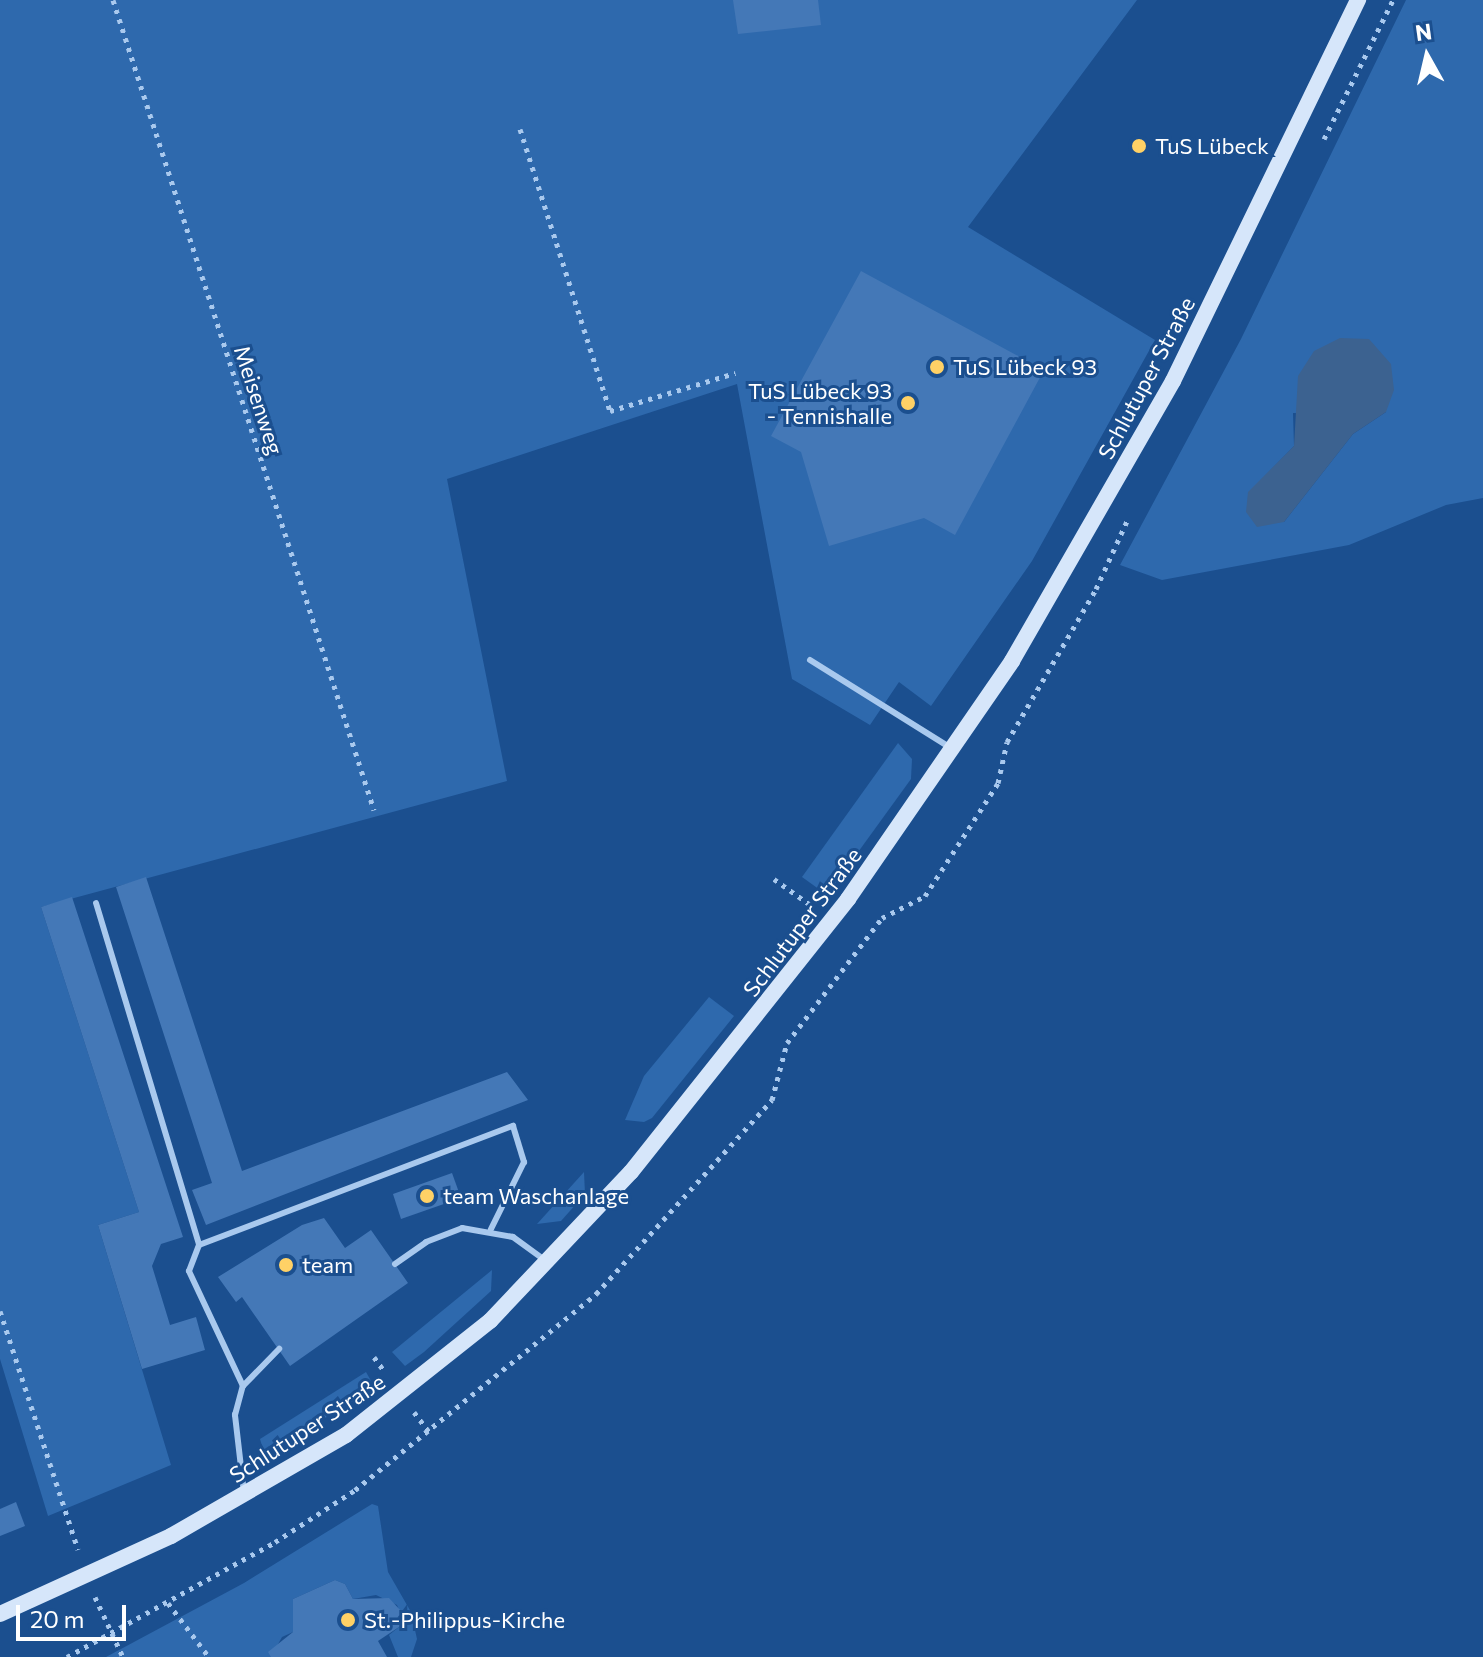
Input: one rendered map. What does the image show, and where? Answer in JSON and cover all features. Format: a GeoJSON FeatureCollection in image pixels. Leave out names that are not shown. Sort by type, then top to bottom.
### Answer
{"type":"FeatureCollection","features":[{"type":"Feature","properties":{"kind":"main road","name":"Schlutuper Straße"},"geometry":{"type":"LineString","coordinates":[[0,1614],[88,1577],[245,1497],[346,1435],[401,1394],[490,1321],[548,1264],[733,1048],[848,899],[1012,661],[1173,381],[1358,0]]}},
{"type":"Feature","properties":{"kind":"lane"},"geometry":{"type":"LineString","coordinates":[[810,660],[952,749]]}},
{"type":"Feature","properties":{"kind":"lane"},"geometry":{"type":"LineString","coordinates":[[96,903],[199,1245],[189,1271],[243,1386]]}},
{"type":"Feature","properties":{"kind":"lane"},"geometry":{"type":"LineString","coordinates":[[199,1245],[513,1126],[524,1162],[491,1229]]}},
{"type":"Feature","properties":{"kind":"lane"},"geometry":{"type":"LineString","coordinates":[[395,1264],[426,1242],[462,1228],[491,1229],[513,1237],[548,1264]]}},
{"type":"Feature","properties":{"kind":"lane"},"geometry":{"type":"LineString","coordinates":[[245,1497],[235,1415],[243,1386],[279,1349]]}},
{"type":"Feature","properties":{"kind":"path","name":"Meisenweg"},"geometry":{"type":"LineString","coordinates":[[113,0],[374,810]]}},
{"type":"Feature","properties":{"kind":"path"},"geometry":{"type":"LineString","coordinates":[[520,129],[610,411],[735,373]]}},
{"type":"Feature","properties":{"kind":"path"},"geometry":{"type":"LineString","coordinates":[[67,1657],[168,1603],[355,1490],[498,1377],[596,1294],[772,1100],[787,1043],[882,918],[925,896],[998,783],[1007,742],[1096,589],[1113,546]]}},
{"type":"Feature","properties":{"kind":"path"},"geometry":{"type":"LineString","coordinates":[[0,1311],[88,1577],[110,1635],[123,1657]]}},
{"type":"Feature","properties":{"kind":"path"},"geometry":{"type":"LineString","coordinates":[[168,1603],[209,1657]]}},
{"type":"Feature","properties":{"kind":"shaded area"},"geometry":{"type":"Polygon","coordinates":[[[0,0],[1137,0],[968,227],[1155,340],[1032,561],[931,706],[899,682],[870,725],[792,679],[737,384],[447,479],[507,781],[41,907],[139,1212],[98,1225],[171,1465],[48,1516],[0,1359],[0,0]]]}},
{"type":"Feature","properties":{"kind":"shaded area"},"geometry":{"type":"Polygon","coordinates":[[[1406,0],[1483,0],[1483,498],[1446,505],[1349,545],[1162,580],[1120,565],[1241,339],[1406,0]],[[1386,412],[1293,413],[1294,446],[1248,493],[1284,522],[1353,434],[1386,412]]]}},
{"type":"Feature","properties":{"kind":"shaded area"},"geometry":{"type":"Polygon","coordinates":[[[1340,338],[1369,339],[1391,364],[1394,390],[1386,412],[1353,434],[1284,522],[1257,527],[1246,512],[1248,492],[1294,446],[1298,376],[1314,351],[1340,338]]]}},
{"type":"Feature","properties":{"kind":"shaded area"},"geometry":{"type":"Polygon","coordinates":[[[898,743],[912,759],[911,779],[827,895],[802,877],[898,743]]]}},
{"type":"Feature","properties":{"kind":"shaded area"},"geometry":{"type":"Polygon","coordinates":[[[709,997],[734,1016],[652,1118],[644,1122],[625,1120],[644,1076],[709,997]]]}},
{"type":"Feature","properties":{"kind":"shaded area"},"geometry":{"type":"Polygon","coordinates":[[[584,1172],[585,1194],[561,1221],[537,1224],[584,1172]]]}},
{"type":"Feature","properties":{"kind":"shaded area"},"geometry":{"type":"Polygon","coordinates":[[[492,1270],[491,1291],[405,1366],[392,1352],[492,1270]]]}},
{"type":"Feature","properties":{"kind":"shaded area"},"geometry":{"type":"Polygon","coordinates":[[[366,1372],[375,1388],[267,1453],[263,1449],[260,1439],[366,1372]]]}},
{"type":"Feature","properties":{"kind":"shaded area"},"geometry":{"type":"Polygon","coordinates":[[[372,1504],[378,1506],[388,1572],[411,1612],[417,1639],[411,1657],[398,1657],[389,1635],[404,1623],[397,1605],[376,1595],[353,1599],[345,1584],[335,1580],[293,1599],[293,1632],[282,1637],[271,1657],[106,1657],[244,1583],[372,1504]]]}},
{"type":"Feature","properties":{"kind":"building"},"geometry":{"type":"Polygon","coordinates":[[[733,0],[818,0],[821,25],[738,34],[733,0]]]}},
{"type":"Feature","properties":{"kind":"building","name":"TuS Lübeck 93 - Tennishalle"},"geometry":{"type":"Polygon","coordinates":[[[861,271],[1044,370],[955,535],[924,518],[829,546],[801,452],[771,436],[861,271]]]}},
{"type":"Feature","properties":{"kind":"building"},"geometry":{"type":"Polygon","coordinates":[[[146,877],[242,1171],[507,1072],[528,1100],[206,1225],[192,1190],[212,1183],[116,887],[146,877]]]}},
{"type":"Feature","properties":{"kind":"building"},"geometry":{"type":"Polygon","coordinates":[[[72,897],[183,1237],[161,1244],[152,1266],[170,1325],[196,1317],[205,1350],[142,1369],[98,1225],[139,1212],[41,907],[72,897]]]}},
{"type":"Feature","properties":{"kind":"building","name":"team Waschanlage"},"geometry":{"type":"Polygon","coordinates":[[[452,1173],[461,1198],[401,1219],[393,1194],[452,1173]]]}},
{"type":"Feature","properties":{"kind":"building"},"geometry":{"type":"Polygon","coordinates":[[[324,1218],[345,1248],[371,1230],[408,1283],[290,1366],[242,1297],[236,1302],[218,1277],[302,1225],[324,1218]]]}},
{"type":"Feature","properties":{"kind":"building"},"geometry":{"type":"Polygon","coordinates":[[[16,1502],[25,1526],[0,1536],[0,1509],[16,1502]]]}},
{"type":"Feature","properties":{"kind":"building","name":"St.-Philippus-Kirche"},"geometry":{"type":"Polygon","coordinates":[[[335,1580],[345,1584],[353,1599],[389,1598],[402,1612],[405,1623],[378,1641],[387,1657],[271,1657],[268,1652],[293,1632],[293,1599],[335,1580]]]}},
{"type":"Feature","properties":{"kind":"place","name":"TuS Lübeck"},"geometry":{"type":"Point","coordinates":[1139,146]}},
{"type":"Feature","properties":{"kind":"place","name":"TuS Lübeck 93"},"geometry":{"type":"Point","coordinates":[937,367]}},
{"type":"Feature","properties":{"kind":"place","name":"TuS Lübeck 93 - Tennishalle"},"geometry":{"type":"Point","coordinates":[908,403]}},
{"type":"Feature","properties":{"kind":"place","name":"team Waschanlage"},"geometry":{"type":"Point","coordinates":[427,1196]}},
{"type":"Feature","properties":{"kind":"place","name":"team"},"geometry":{"type":"Point","coordinates":[286,1265]}},
{"type":"Feature","properties":{"kind":"place","name":"St.-Philippus-Kirche"},"geometry":{"type":"Point","coordinates":[348,1620]}}]}
